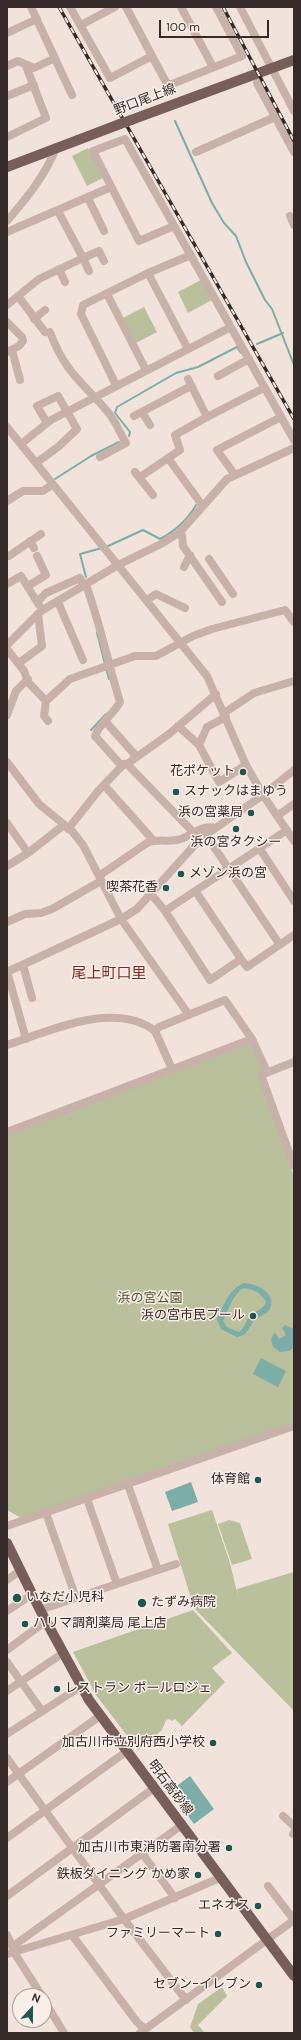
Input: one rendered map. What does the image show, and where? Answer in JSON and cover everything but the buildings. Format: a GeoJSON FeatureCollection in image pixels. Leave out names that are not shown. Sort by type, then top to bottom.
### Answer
{"type":"FeatureCollection","features":[{"type":"Feature","properties":{"kind":"main road","name":"野口尾上線"},"geometry":{"type":"LineString","coordinates":[[7,167],[294,60]]}},
{"type":"Feature","properties":{"kind":"main road","name":"明石高砂線"},"geometry":{"type":"LineString","coordinates":[[7,1543],[80,1687],[294,1976]]}},
{"type":"Feature","properties":{"kind":"street"},"geometry":{"type":"LineString","coordinates":[[31,7],[72,95]]}},
{"type":"Feature","properties":{"kind":"street"},"geometry":{"type":"LineString","coordinates":[[70,7],[110,78],[149,57]]}},
{"type":"Feature","properties":{"kind":"street"},"geometry":{"type":"LineString","coordinates":[[81,26],[115,7]]}},
{"type":"Feature","properties":{"kind":"street"},"geometry":{"type":"LineString","coordinates":[[126,7],[149,57],[167,84],[172,84],[242,56],[216,7]]}},
{"type":"Feature","properties":{"kind":"street"},"geometry":{"type":"LineString","coordinates":[[181,7],[213,67]]}},
{"type":"Feature","properties":{"kind":"street"},"geometry":{"type":"LineString","coordinates":[[240,7],[273,67],[294,111]]}},
{"type":"Feature","properties":{"kind":"street"},"geometry":{"type":"LineString","coordinates":[[7,33],[36,19]]}},
{"type":"Feature","properties":{"kind":"street"},"geometry":{"type":"LineString","coordinates":[[11,62],[18,61],[26,66],[34,68],[55,58]]}},
{"type":"Feature","properties":{"kind":"street"},"geometry":{"type":"LineString","coordinates":[[7,137],[30,122],[46,118],[26,66]]}},
{"type":"Feature","properties":{"kind":"street"},"geometry":{"type":"LineString","coordinates":[[257,83],[294,152]]}},
{"type":"Feature","properties":{"kind":"street"},"geometry":{"type":"LineString","coordinates":[[8,98],[34,84]]}},
{"type":"Feature","properties":{"kind":"street"},"geometry":{"type":"LineString","coordinates":[[196,152],[205,143],[275,117]]}},
{"type":"Feature","properties":{"kind":"street"},"geometry":{"type":"LineString","coordinates":[[174,226],[139,241],[93,151],[125,139],[191,255],[294,440]]}},
{"type":"Feature","properties":{"kind":"street"},"geometry":{"type":"LineString","coordinates":[[7,221],[30,193],[51,160],[56,148]]}},
{"type":"Feature","properties":{"kind":"street"},"geometry":{"type":"LineString","coordinates":[[7,232],[111,187]]}},
{"type":"Feature","properties":{"kind":"street"},"geometry":{"type":"LineString","coordinates":[[88,198],[104,231]]}},
{"type":"Feature","properties":{"kind":"street"},"geometry":{"type":"LineString","coordinates":[[58,211],[89,271]]}},
{"type":"Feature","properties":{"kind":"street"},"geometry":{"type":"LineString","coordinates":[[290,216],[294,225]]}},
{"type":"Feature","properties":{"kind":"street"},"geometry":{"type":"LineString","coordinates":[[7,304],[39,279],[99,250],[104,261]]}},
{"type":"Feature","properties":{"kind":"street"},"geometry":{"type":"LineString","coordinates":[[116,385],[81,314],[83,305],[148,273],[191,255]]}},
{"type":"Feature","properties":{"kind":"street"},"geometry":{"type":"LineString","coordinates":[[59,269],[65,282]]}},
{"type":"Feature","properties":{"kind":"street"},"geometry":{"type":"LineString","coordinates":[[148,273],[188,349]]}},
{"type":"Feature","properties":{"kind":"street"},"geometry":{"type":"LineString","coordinates":[[107,294],[146,370]]}},
{"type":"Feature","properties":{"kind":"street"},"geometry":{"type":"LineString","coordinates":[[18,296],[34,319],[60,348],[68,370],[109,413],[126,443],[100,457]]}},
{"type":"Feature","properties":{"kind":"street"},"geometry":{"type":"LineString","coordinates":[[34,319],[45,310]]}},
{"type":"Feature","properties":{"kind":"street"},"geometry":{"type":"LineString","coordinates":[[7,322],[22,337],[23,342],[9,351],[20,380]]}},
{"type":"Feature","properties":{"kind":"street"},"geometry":{"type":"LineString","coordinates":[[21,444],[47,423],[95,398],[116,385],[231,327]]}},
{"type":"Feature","properties":{"kind":"street"},"geometry":{"type":"LineString","coordinates":[[218,376],[248,359]]}},
{"type":"Feature","properties":{"kind":"street"},"geometry":{"type":"LineString","coordinates":[[150,425],[138,414],[190,382],[207,417]]}},
{"type":"Feature","properties":{"kind":"street"},"geometry":{"type":"LineString","coordinates":[[153,495],[137,475],[155,466],[180,450],[175,435],[264,388]]}},
{"type":"Feature","properties":{"kind":"street"},"geometry":{"type":"LineString","coordinates":[[36,464],[58,447],[77,429],[58,396],[36,406],[47,423]]}},
{"type":"Feature","properties":{"kind":"street"},"geometry":{"type":"LineString","coordinates":[[235,475],[217,450],[281,417]]}},
{"type":"Feature","properties":{"kind":"street"},"geometry":{"type":"LineString","coordinates":[[7,428],[182,643],[207,676],[246,765],[263,795],[294,840]]}},
{"type":"Feature","properties":{"kind":"street"},"geometry":{"type":"LineString","coordinates":[[7,645],[40,612],[118,565],[163,543],[180,532],[202,505],[227,479],[294,448]]}},
{"type":"Feature","properties":{"kind":"street"},"geometry":{"type":"LineString","coordinates":[[168,458],[202,505]]}},
{"type":"Feature","properties":{"kind":"street"},"geometry":{"type":"LineString","coordinates":[[7,501],[23,491],[43,491],[53,484]]}},
{"type":"Feature","properties":{"kind":"street"},"geometry":{"type":"LineString","coordinates":[[180,532],[182,535],[183,546],[222,602]]}},
{"type":"Feature","properties":{"kind":"street"},"geometry":{"type":"LineString","coordinates":[[28,586],[46,574],[34,548],[40,534]]}},
{"type":"Feature","properties":{"kind":"street"},"geometry":{"type":"LineString","coordinates":[[9,556],[34,548]]}},
{"type":"Feature","properties":{"kind":"street"},"geometry":{"type":"LineString","coordinates":[[184,566],[190,556]]}},
{"type":"Feature","properties":{"kind":"street"},"geometry":{"type":"LineString","coordinates":[[209,559],[233,594]]}},
{"type":"Feature","properties":{"kind":"street"},"geometry":{"type":"LineString","coordinates":[[7,584],[22,576],[37,602],[40,612],[42,646],[19,663]]}},
{"type":"Feature","properties":{"kind":"street"},"geometry":{"type":"LineString","coordinates":[[37,602],[46,593],[80,578],[85,585],[97,615],[106,667],[120,702],[116,710],[98,728],[95,736],[120,764],[126,764],[194,833]]}},
{"type":"Feature","properties":{"kind":"street"},"geometry":{"type":"LineString","coordinates":[[213,590],[225,582]]}},
{"type":"Feature","properties":{"kind":"street"},"geometry":{"type":"LineString","coordinates":[[147,600],[156,594],[185,608]]}},
{"type":"Feature","properties":{"kind":"street"},"geometry":{"type":"LineString","coordinates":[[58,602],[83,660]]}},
{"type":"Feature","properties":{"kind":"street"},"geometry":{"type":"LineString","coordinates":[[48,721],[44,716],[46,700],[70,679],[135,656],[156,656],[203,632],[224,625],[294,608]]}},
{"type":"Feature","properties":{"kind":"street"},"geometry":{"type":"LineString","coordinates":[[285,610],[294,622]]}},
{"type":"Feature","properties":{"kind":"street"},"geometry":{"type":"LineString","coordinates":[[200,623],[203,632]]}},
{"type":"Feature","properties":{"kind":"street"},"geometry":{"type":"LineString","coordinates":[[7,649],[19,663],[28,679],[28,682],[46,700]]}},
{"type":"Feature","properties":{"kind":"street"},"geometry":{"type":"LineString","coordinates":[[7,716],[16,691],[28,679]]}},
{"type":"Feature","properties":{"kind":"street"},"geometry":{"type":"LineString","coordinates":[[199,745],[207,727],[254,693],[294,682]]}},
{"type":"Feature","properties":{"kind":"street"},"geometry":{"type":"LineString","coordinates":[[7,866],[66,827],[104,785],[126,764],[151,748],[216,694]]}},
{"type":"Feature","properties":{"kind":"street"},"geometry":{"type":"LineString","coordinates":[[105,721],[137,757]]}},
{"type":"Feature","properties":{"kind":"street"},"geometry":{"type":"LineString","coordinates":[[178,726],[199,745],[219,782],[246,765]]}},
{"type":"Feature","properties":{"kind":"street"},"geometry":{"type":"LineString","coordinates":[[7,762],[10,774],[39,804],[66,827],[82,845],[121,919],[189,1015]]}},
{"type":"Feature","properties":{"kind":"street"},"geometry":{"type":"LineString","coordinates":[[26,1039],[7,972],[121,919],[138,909],[206,835],[263,795],[294,770]]}},
{"type":"Feature","properties":{"kind":"street"},"geometry":{"type":"LineString","coordinates":[[104,785],[153,840]]}},
{"type":"Feature","properties":{"kind":"street"},"geometry":{"type":"LineString","coordinates":[[277,816],[294,804]]}},
{"type":"Feature","properties":{"kind":"street"},"geometry":{"type":"LineString","coordinates":[[8,825],[28,853]]}},
{"type":"Feature","properties":{"kind":"street"},"geometry":{"type":"LineString","coordinates":[[8,920],[26,914],[41,913],[52,908],[100,878],[132,852],[153,840],[179,840],[204,828],[216,828]]}},
{"type":"Feature","properties":{"kind":"street"},"geometry":{"type":"LineString","coordinates":[[165,911],[196,892],[287,830]]}},
{"type":"Feature","properties":{"kind":"street"},"geometry":{"type":"LineString","coordinates":[[206,835],[280,945]]}},
{"type":"Feature","properties":{"kind":"street"},"geometry":{"type":"LineString","coordinates":[[260,849],[294,901]]}},
{"type":"Feature","properties":{"kind":"street"},"geometry":{"type":"LineString","coordinates":[[196,892],[247,967],[294,935]]}},
{"type":"Feature","properties":{"kind":"street"},"geometry":{"type":"LineString","coordinates":[[151,894],[165,911],[210,980],[241,959]]}},
{"type":"Feature","properties":{"kind":"street"},"geometry":{"type":"LineString","coordinates":[[23,965],[32,998]]}},
{"type":"Feature","properties":{"kind":"street"},"geometry":{"type":"LineString","coordinates":[[155,1031],[159,1027],[224,1000],[252,1039],[267,1072]]}},
{"type":"Feature","properties":{"kind":"street"},"geometry":{"type":"LineString","coordinates":[[7,1045],[82,1022],[117,1017],[138,1021],[155,1031],[172,1069]]}},
{"type":"Feature","properties":{"kind":"street"},"geometry":{"type":"LineString","coordinates":[[7,1132],[252,1039]]}},
{"type":"Feature","properties":{"kind":"street"},"geometry":{"type":"LineString","coordinates":[[294,1062],[261,1075],[294,1166]]}},
{"type":"Feature","properties":{"kind":"street"},"geometry":{"type":"LineString","coordinates":[[7,1526],[294,1426]]}},
{"type":"Feature","properties":{"kind":"street"},"geometry":{"type":"LineString","coordinates":[[128,1485],[158,1570]]}},
{"type":"Feature","properties":{"kind":"street"},"geometry":{"type":"LineString","coordinates":[[87,1499],[117,1584]]}},
{"type":"Feature","properties":{"kind":"street"},"geometry":{"type":"LineString","coordinates":[[46,1513],[76,1598]]}},
{"type":"Feature","properties":{"kind":"street"},"geometry":{"type":"LineString","coordinates":[[40,1610],[176,1564]]}},
{"type":"Feature","properties":{"kind":"street"},"geometry":{"type":"LineString","coordinates":[[7,1580],[21,1570]]}},
{"type":"Feature","properties":{"kind":"street"},"geometry":{"type":"LineString","coordinates":[[7,1611],[33,1594]]}},
{"type":"Feature","properties":{"kind":"street"},"geometry":{"type":"LineString","coordinates":[[7,1650],[46,1621]]}},
{"type":"Feature","properties":{"kind":"street"},"geometry":{"type":"LineString","coordinates":[[7,1691],[63,1653]]}},
{"type":"Feature","properties":{"kind":"street"},"geometry":{"type":"LineString","coordinates":[[7,1662],[42,1711]]}},
{"type":"Feature","properties":{"kind":"street"},"geometry":{"type":"LineString","coordinates":[[7,1734],[80,1687]]}},
{"type":"Feature","properties":{"kind":"street"},"geometry":{"type":"LineString","coordinates":[[7,1782],[100,1716]]}},
{"type":"Feature","properties":{"kind":"street"},"geometry":{"type":"LineString","coordinates":[[7,1838],[127,1752]]}},
{"type":"Feature","properties":{"kind":"street"},"geometry":{"type":"LineString","coordinates":[[7,1758],[98,1884],[186,2000]]}},
{"type":"Feature","properties":{"kind":"street"},"geometry":{"type":"LineString","coordinates":[[7,1896],[154,1788]]}},
{"type":"Feature","properties":{"kind":"street"},"geometry":{"type":"LineString","coordinates":[[283,1816],[294,1831]]}},
{"type":"Feature","properties":{"kind":"street"},"geometry":{"type":"LineString","coordinates":[[12,1950],[98,1884],[182,1825]]}},
{"type":"Feature","properties":{"kind":"street"},"geometry":{"type":"LineString","coordinates":[[142,1853],[176,1898]]}},
{"type":"Feature","properties":{"kind":"street"},"geometry":{"type":"LineString","coordinates":[[12,1950],[72,1935],[124,1919],[222,1877]]}},
{"type":"Feature","properties":{"kind":"street"},"geometry":{"type":"LineString","coordinates":[[72,1935],[143,2031],[294,1920],[268,1886]]}},
{"type":"Feature","properties":{"kind":"street"},"geometry":{"type":"LineString","coordinates":[[7,1935],[12,1950],[37,1988]]}},
{"type":"Feature","properties":{"kind":"street"},"geometry":{"type":"LineString","coordinates":[[52,2013],[64,2033]]}},
{"type":"Feature","properties":{"kind":"green space"},"geometry":{"type":"Polygon","coordinates":[[[88,148],[103,178],[87,186],[72,156],[88,148]]]}},
{"type":"Feature","properties":{"kind":"green space"},"geometry":{"type":"Polygon","coordinates":[[[201,280],[212,300],[188,313],[178,292],[201,280]]]}},
{"type":"Feature","properties":{"kind":"green space"},"geometry":{"type":"Polygon","coordinates":[[[144,307],[157,332],[136,343],[123,318],[144,307]]]}},
{"type":"Feature","properties":{"kind":"green space","name":"浜の宮公園"},"geometry":{"type":"Polygon","coordinates":[[[249,1044],[252,1045],[263,1067],[260,1082],[294,1176],[294,1423],[21,1518],[7,1510],[7,1135],[249,1044]]]}},
{"type":"Feature","properties":{"kind":"green space"},"geometry":{"type":"Polygon","coordinates":[[[212,1510],[230,1563],[238,1596],[237,1589],[294,1572],[294,1711],[194,1608],[168,1524],[212,1510]]]}},
{"type":"Feature","properties":{"kind":"green space"},"geometry":{"type":"Polygon","coordinates":[[[229,1520],[240,1523],[252,1559],[232,1565],[218,1524],[229,1520]]]}},
{"type":"Feature","properties":{"kind":"green space"},"geometry":{"type":"Polygon","coordinates":[[[193,1610],[232,1653],[212,1668],[225,1682],[182,1726],[175,1719],[172,1721],[169,1719],[166,1720],[162,1730],[138,1750],[96,1695],[73,1652],[193,1610]]]}},
{"type":"Feature","properties":{"kind":"green space"},"geometry":{"type":"Polygon","coordinates":[[[222,1987],[227,1996],[198,2025],[205,2033],[194,2033],[190,2027],[198,2004],[222,1987]]]}},
{"type":"Feature","properties":{"kind":"water"},"geometry":{"type":"Polygon","coordinates":[[[244,1283],[260,1287],[269,1294],[271,1304],[268,1312],[256,1319],[244,1335],[237,1337],[221,1329],[217,1319],[231,1293],[244,1283]],[[241,1289],[233,1299],[223,1321],[227,1327],[239,1332],[251,1315],[265,1305],[266,1302],[255,1291],[241,1289]]]}},
{"type":"Feature","properties":{"kind":"water"},"geometry":{"type":"Polygon","coordinates":[[[285,1325],[294,1329],[294,1347],[289,1351],[280,1352],[273,1347],[271,1339],[275,1332],[279,1339],[286,1335],[282,1328],[285,1325]]]}},
{"type":"Feature","properties":{"kind":"water"},"geometry":{"type":"Polygon","coordinates":[[[261,1358],[286,1371],[278,1387],[253,1374],[261,1358]]]}},
{"type":"Feature","properties":{"kind":"water"},"geometry":{"type":"Polygon","coordinates":[[[191,1482],[198,1502],[172,1511],[165,1492],[191,1482]]]}},
{"type":"Feature","properties":{"kind":"water"},"geometry":{"type":"Polygon","coordinates":[[[190,1776],[214,1809],[194,1824],[170,1791],[190,1776]]]}},
{"type":"Feature","properties":{"kind":"waterway"},"geometry":{"type":"LineString","coordinates":[[175,121],[212,203],[224,223],[236,236],[246,262],[265,300],[272,309],[294,365]]}},
{"type":"Feature","properties":{"kind":"waterway"},"geometry":{"type":"LineString","coordinates":[[257,344],[283,333]]}},
{"type":"Feature","properties":{"kind":"waterway"},"geometry":{"type":"LineString","coordinates":[[129,436],[130,432],[115,413],[117,407],[176,373],[198,367],[237,347],[241,353],[242,352]]}},
{"type":"Feature","properties":{"kind":"waterway"},"geometry":{"type":"LineString","coordinates":[[55,479],[91,456],[119,442]]}},
{"type":"Feature","properties":{"kind":"waterway"},"geometry":{"type":"LineString","coordinates":[[106,547],[143,530],[160,539],[171,533],[180,525],[189,516],[196,505]]}},
{"type":"Feature","properties":{"kind":"waterway"},"geometry":{"type":"LineString","coordinates":[[86,577],[80,554],[102,548]]}},
{"type":"Feature","properties":{"kind":"waterway"},"geometry":{"type":"LineString","coordinates":[[97,633],[105,664]]}},
{"type":"Feature","properties":{"kind":"waterway"},"geometry":{"type":"LineString","coordinates":[[106,668],[109,679]]}},
{"type":"Feature","properties":{"kind":"waterway"},"geometry":{"type":"LineString","coordinates":[[91,730],[106,714]]}},
{"type":"Feature","properties":{"kind":"railway"},"geometry":{"type":"LineString","coordinates":[[59,7],[294,419]]}},
{"type":"Feature","properties":{"kind":"railway"},"geometry":{"type":"LineString","coordinates":[[223,7],[294,141]]}},
{"type":"Feature","properties":{"kind":"place","name":"花ポケット"},"geometry":{"type":"Point","coordinates":[243,772]}},
{"type":"Feature","properties":{"kind":"place","name":"スナックはまゆう"},"geometry":{"type":"Point","coordinates":[176,792]}},
{"type":"Feature","properties":{"kind":"place","name":"浜の宮薬局"},"geometry":{"type":"Point","coordinates":[251,813]}},
{"type":"Feature","properties":{"kind":"place","name":"浜の宮タクシー"},"geometry":{"type":"Point","coordinates":[236,829]}},
{"type":"Feature","properties":{"kind":"place","name":"メゾン浜の宮"},"geometry":{"type":"Point","coordinates":[181,874]}},
{"type":"Feature","properties":{"kind":"place","name":"喫茶花香"},"geometry":{"type":"Point","coordinates":[166,888]}},
{"type":"Feature","properties":{"kind":"place","name":"浜の宮市民プール"},"geometry":{"type":"Point","coordinates":[253,1316]}},
{"type":"Feature","properties":{"kind":"place","name":"体育館"},"geometry":{"type":"Point","coordinates":[258,1480]}},
{"type":"Feature","properties":{"kind":"place","name":"いなだ小児科"},"geometry":{"type":"Point","coordinates":[17,1598]}},
{"type":"Feature","properties":{"kind":"place","name":"たずみ病院"},"geometry":{"type":"Point","coordinates":[142,1603]}},
{"type":"Feature","properties":{"kind":"place","name":"ハリマ調剤薬局 尾上店"},"geometry":{"type":"Point","coordinates":[25,1624]}},
{"type":"Feature","properties":{"kind":"place","name":"レストラン ポールロジェ"},"geometry":{"type":"Point","coordinates":[57,1689]}},
{"type":"Feature","properties":{"kind":"place","name":"加古川市立別府西小学校"},"geometry":{"type":"Point","coordinates":[213,1743]}},
{"type":"Feature","properties":{"kind":"place","name":"加古川市東消防署南分署"},"geometry":{"type":"Point","coordinates":[229,1848]}},
{"type":"Feature","properties":{"kind":"place","name":"鉄板ダイニング かめ家"},"geometry":{"type":"Point","coordinates":[198,1875]}},
{"type":"Feature","properties":{"kind":"place","name":"エネオス"},"geometry":{"type":"Point","coordinates":[258,1906]}},
{"type":"Feature","properties":{"kind":"place","name":"ファミリーマート"},"geometry":{"type":"Point","coordinates":[218,1934]}},
{"type":"Feature","properties":{"kind":"place","name":"セブン-イレブン"},"geometry":{"type":"Point","coordinates":[259,1985]}},
{"type":"Feature","properties":{"kind":"district","name":"尾上町口里"},"geometry":{"type":"Point","coordinates":[109,974]}}]}
